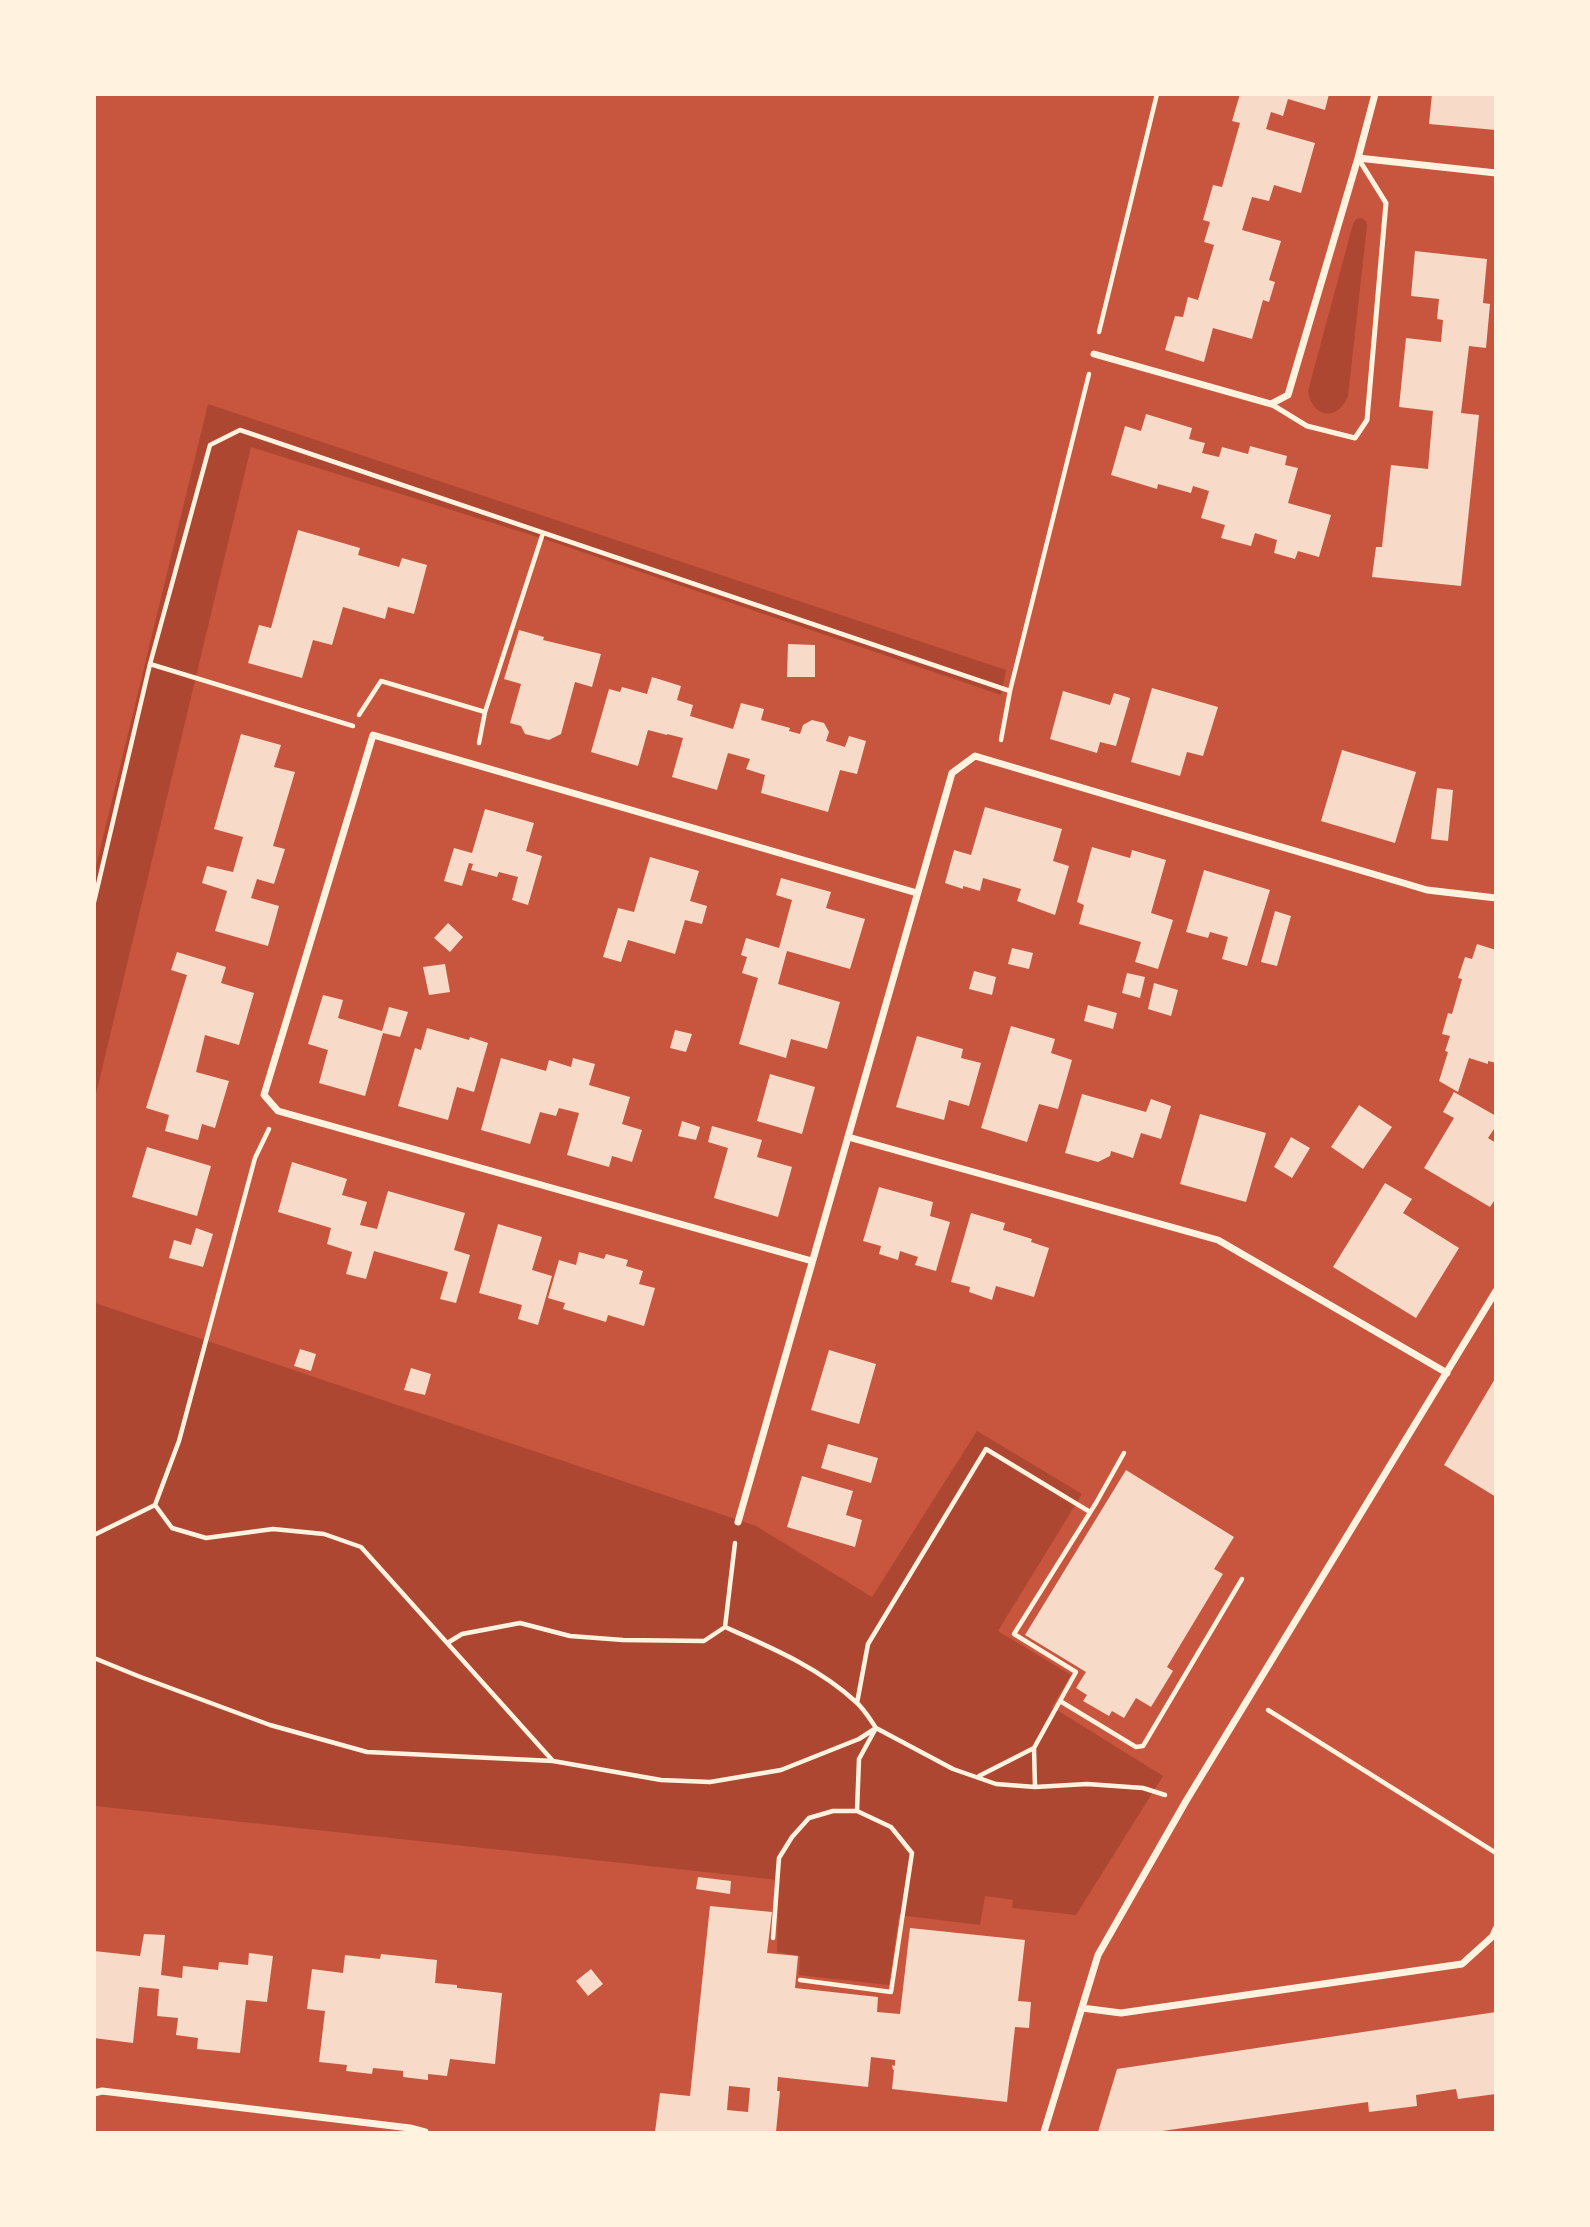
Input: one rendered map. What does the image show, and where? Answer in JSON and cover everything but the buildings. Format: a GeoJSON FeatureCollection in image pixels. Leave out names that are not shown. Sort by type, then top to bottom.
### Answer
{"type":"FeatureCollection","features":[{"type":"Feature","properties":{"kind":"street"},"geometry":{"type":"LineString","coordinates":[[1094,354],[1271,404],[1288,395],[1375,94]]}},
{"type":"Feature","properties":{"kind":"street"},"geometry":{"type":"LineString","coordinates":[[1358,158],[1496,173]]}},
{"type":"Feature","properties":{"kind":"street"},"geometry":{"type":"LineString","coordinates":[[812,1261],[278,1111],[264,1095],[373,735],[917,893]]}},
{"type":"Feature","properties":{"kind":"street"},"geometry":{"type":"LineString","coordinates":[[738,1522],[952,773],[975,756],[1427,890],[1496,898]]}},
{"type":"Feature","properties":{"kind":"street"},"geometry":{"type":"LineString","coordinates":[[848,1137],[1217,1240],[1447,1373]]}},
{"type":"Feature","properties":{"kind":"street"},"geometry":{"type":"LineString","coordinates":[[1044,2133],[1098,1955],[1186,1801],[1496,1291]]}},
{"type":"Feature","properties":{"kind":"street"},"geometry":{"type":"LineString","coordinates":[[1082,2008],[1121,2013],[1462,1964],[1493,1936],[1496,1929]]}},
{"type":"Feature","properties":{"kind":"street"},"geometry":{"type":"LineString","coordinates":[[94,2093],[102,2091],[410,2127],[425,2133]]}},
{"type":"Feature","properties":{"kind":"lane"},"geometry":{"type":"LineString","coordinates":[[1271,404],[1307,426],[1355,438],[1367,420],[1386,203],[1358,158]]}},
{"type":"Feature","properties":{"kind":"path"},"geometry":{"type":"LineString","coordinates":[[997,762],[1010,691],[1157,94]]}},
{"type":"Feature","properties":{"kind":"path"},"geometry":{"type":"LineString","coordinates":[[94,902],[150,663],[210,445],[240,430],[1010,691]]}},
{"type":"Feature","properties":{"kind":"path"},"geometry":{"type":"LineString","coordinates":[[475,765],[485,712],[543,533]]}},
{"type":"Feature","properties":{"kind":"path"},"geometry":{"type":"LineString","coordinates":[[150,663],[352,725],[373,735]]}},
{"type":"Feature","properties":{"kind":"path"},"geometry":{"type":"LineString","coordinates":[[352,725],[381,681],[485,712]]}},
{"type":"Feature","properties":{"kind":"path"},"geometry":{"type":"LineString","coordinates":[[94,1535],[155,1505],[179,1441],[255,1158],[278,1111]]}},
{"type":"Feature","properties":{"kind":"path"},"geometry":{"type":"LineString","coordinates":[[857,1703],[868,1644],[986,1449],[1090,1512]]}},
{"type":"Feature","properties":{"kind":"path"},"geometry":{"type":"LineString","coordinates":[[1035,1787],[1034,1748],[1076,1672],[1014,1634],[1124,1453]]}},
{"type":"Feature","properties":{"kind":"path"},"geometry":{"type":"LineString","coordinates":[[155,1505],[172,1528],[206,1538],[273,1529],[324,1534],[361,1546],[553,1761]]}},
{"type":"Feature","properties":{"kind":"path"},"geometry":{"type":"LineString","coordinates":[[449,1642],[462,1634],[520,1623],[570,1636],[704,1641],[725,1627],[738,1522]]}},
{"type":"Feature","properties":{"kind":"path"},"geometry":{"type":"LineString","coordinates":[[1060,1701],[1136,1747],[1143,1746],[1242,1579]]}},
{"type":"Feature","properties":{"kind":"path"},"geometry":{"type":"LineString","coordinates":[[725,1627],[771,1647],[819,1674],[857,1703],[876,1728],[953,1769],[996,1784],[1035,1787],[1087,1784],[1143,1788],[1186,1801]]}},
{"type":"Feature","properties":{"kind":"path"},"geometry":{"type":"LineString","coordinates":[[94,1658],[270,1725],[368,1752],[553,1761],[662,1780],[710,1782],[780,1770],[859,1739],[876,1728]]}},
{"type":"Feature","properties":{"kind":"path"},"geometry":{"type":"LineString","coordinates":[[1249,1698],[1496,1853]]}},
{"type":"Feature","properties":{"kind":"path"},"geometry":{"type":"LineString","coordinates":[[857,1811],[859,1759],[876,1728]]}},
{"type":"Feature","properties":{"kind":"path"},"geometry":{"type":"LineString","coordinates":[[978,1777],[1034,1748]]}},
{"type":"Feature","properties":{"kind":"path"},"geometry":{"type":"LineString","coordinates":[[773,1938],[779,1858],[808,1818],[833,1811],[857,1811],[891,1827],[912,1853],[891,1992],[800,1980]]}},
{"type":"Feature","properties":{"kind":"shaded area"},"geometry":{"type":"Polygon","coordinates":[[[1356,219],[1366,221],[1367,226],[1348,396],[1338,410],[1326,413],[1315,407],[1308,391],[1353,224],[1356,219]]]}},
{"type":"Feature","properties":{"kind":"shaded area"},"geometry":{"type":"Polygon","coordinates":[[[208,404],[1006,670],[1001,695],[547,540],[251,447],[95,1098],[95,870],[208,404]]]}},
{"type":"Feature","properties":{"kind":"shaded area"},"geometry":{"type":"Polygon","coordinates":[[[95,1303],[756,1526],[872,1597],[977,1431],[1082,1494],[998,1631],[1071,1675],[1052,1707],[1163,1776],[1076,1915],[1012,1908],[1013,1900],[985,1896],[980,1925],[899,1915],[889,1985],[799,1975],[800,1956],[777,1952],[779,1880],[95,1806],[95,1303]]]}}]}
